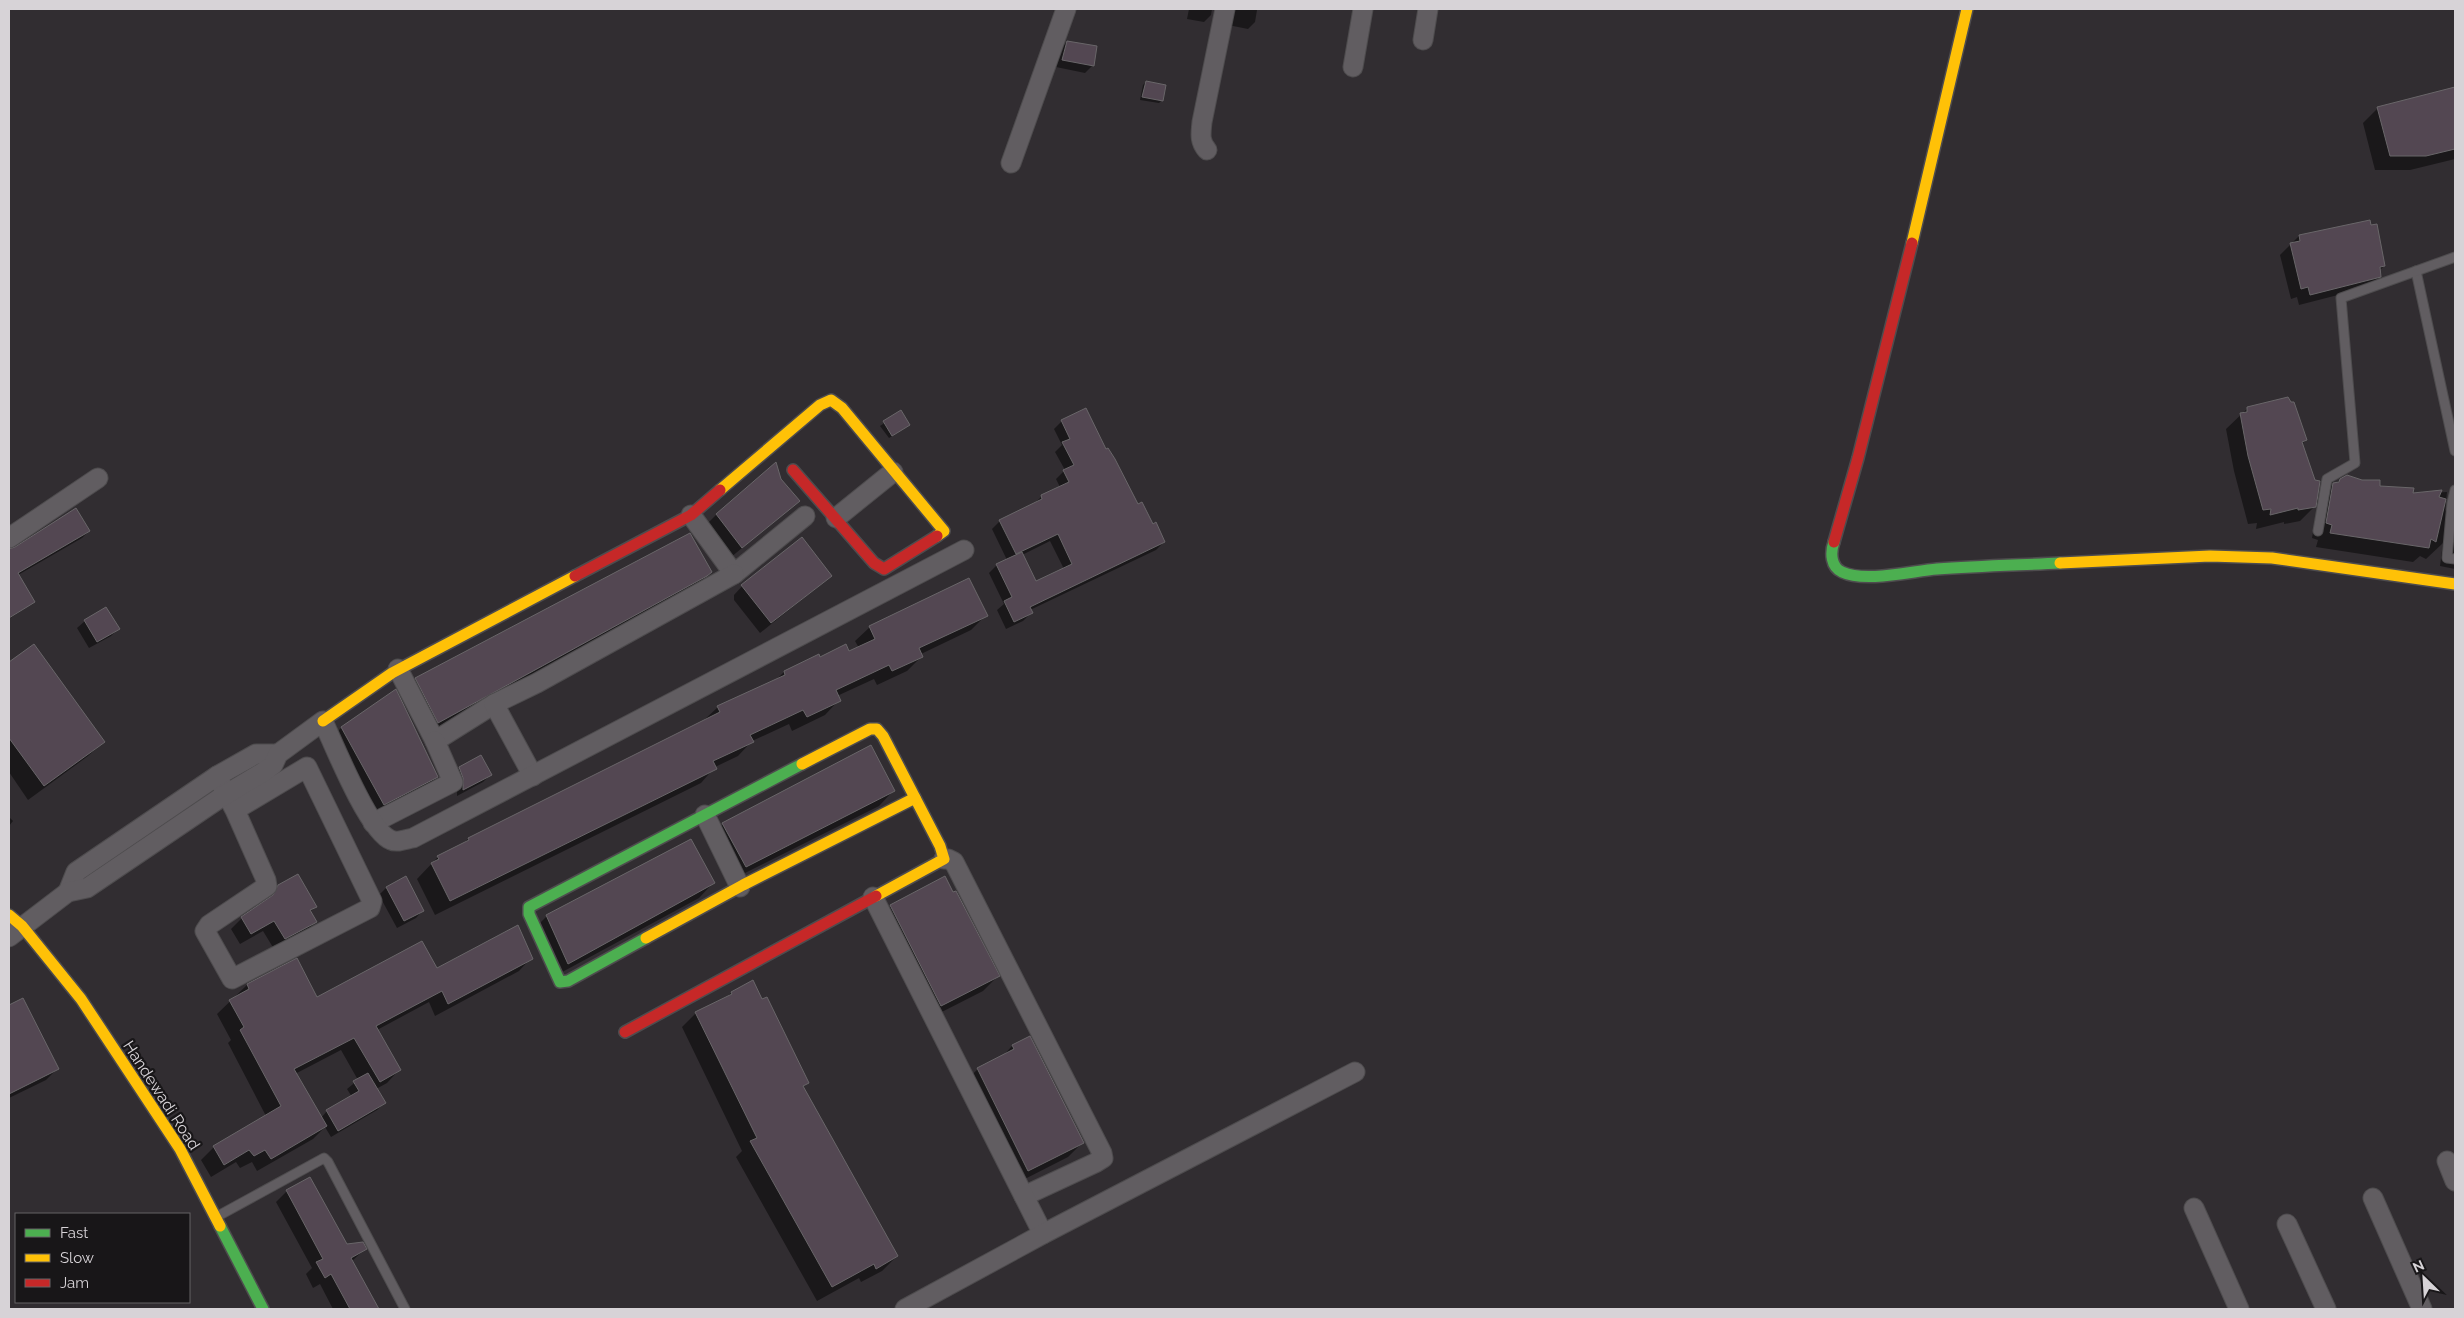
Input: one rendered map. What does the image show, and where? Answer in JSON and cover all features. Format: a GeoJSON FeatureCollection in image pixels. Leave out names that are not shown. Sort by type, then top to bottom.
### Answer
{"type":"FeatureCollection","features":[{"type":"Feature","properties":{"kind":"street"},"geometry":{"type":"LineString","coordinates":[[1011,164],[1066,9]]}},
{"type":"Feature","properties":{"kind":"street"},"geometry":{"type":"LineString","coordinates":[[1207,150],[1202,144],[1200,136],[1225,9]]}},
{"type":"Feature","properties":{"kind":"street"},"geometry":{"type":"LineString","coordinates":[[1353,67],[1363,9]]}},
{"type":"Feature","properties":{"kind":"street"},"geometry":{"type":"LineString","coordinates":[[1423,40],[1428,9]]}},
{"type":"Feature","properties":{"kind":"street"},"geometry":{"type":"LineString","coordinates":[[1967,9],[1941,125],[1858,458],[1831,551],[1833,563],[1840,572],[1860,576],[1937,569],[2210,556],[2272,558],[2455,584]]}},
{"type":"Feature","properties":{"kind":"street"},"geometry":{"type":"LineString","coordinates":[[231,802],[273,765],[278,754],[398,669],[691,515],[820,405],[831,400],[842,408],[892,472],[944,531],[884,569]]}},
{"type":"Feature","properties":{"kind":"street"},"geometry":{"type":"LineString","coordinates":[[793,470],[874,563],[884,569],[894,586]]}},
{"type":"Feature","properties":{"kind":"street"},"geometry":{"type":"LineString","coordinates":[[836,518],[892,472]]}},
{"type":"Feature","properties":{"kind":"street"},"geometry":{"type":"LineString","coordinates":[[9,538],[98,478]]}},
{"type":"Feature","properties":{"kind":"street"},"geometry":{"type":"LineString","coordinates":[[691,515],[734,574]]}},
{"type":"Feature","properties":{"kind":"street"},"geometry":{"type":"LineString","coordinates":[[435,741],[494,704],[538,684],[734,574],[805,516]]}},
{"type":"Feature","properties":{"kind":"street"},"geometry":{"type":"LineString","coordinates":[[323,721],[373,823],[381,835],[392,842],[413,838],[964,550]]}},
{"type":"Feature","properties":{"kind":"street"},"geometry":{"type":"LineString","coordinates":[[373,823],[453,782],[435,741],[398,669]]}},
{"type":"Feature","properties":{"kind":"street"},"geometry":{"type":"LineString","coordinates":[[494,704],[533,776]]}},
{"type":"Feature","properties":{"kind":"street"},"geometry":{"type":"LineString","coordinates":[[915,798],[740,887],[568,980],[560,982],[529,914],[529,907],[870,729],[877,729],[883,736],[915,798],[944,859]]}},
{"type":"Feature","properties":{"kind":"street"},"geometry":{"type":"LineString","coordinates":[[68,892],[76,872],[217,776],[256,754],[278,754]]}},
{"type":"Feature","properties":{"kind":"street"},"geometry":{"type":"LineString","coordinates":[[13,926],[68,892],[87,888],[231,802],[307,767],[372,902],[370,908],[232,978],[205,931],[209,925],[266,886],[266,880],[231,802],[217,776]]}},
{"type":"Feature","properties":{"kind":"street"},"geometry":{"type":"LineString","coordinates":[[705,815],[740,887]]}},
{"type":"Feature","properties":{"kind":"street"},"geometry":{"type":"LineString","coordinates":[[625,1032],[948,858],[954,862],[1102,1153],[1103,1158],[1024,1196]]}},
{"type":"Feature","properties":{"kind":"street"},"geometry":{"type":"LineString","coordinates":[[874,897],[1043,1234]]}},
{"type":"Feature","properties":{"kind":"street","name":"Handewadi Road"},"geometry":{"type":"LineString","coordinates":[[13,926],[86,1007],[180,1149],[263,1309]]}},
{"type":"Feature","properties":{"kind":"street"},"geometry":{"type":"LineString","coordinates":[[905,1309],[1043,1234],[1355,1072]]}},
{"type":"Feature","properties":{"kind":"street"},"geometry":{"type":"LineString","coordinates":[[2447,1161],[2455,1181]]}},
{"type":"Feature","properties":{"kind":"street"},"geometry":{"type":"LineString","coordinates":[[2373,1198],[2422,1309]]}},
{"type":"Feature","properties":{"kind":"street"},"geometry":{"type":"LineString","coordinates":[[2194,1208],[2239,1309]]}},
{"type":"Feature","properties":{"kind":"street"},"geometry":{"type":"LineString","coordinates":[[2288,1224],[2326,1309]]}},
{"type":"Feature","properties":{"kind":"lane"},"geometry":{"type":"LineString","coordinates":[[2318,531],[2328,479],[2355,463],[2341,298],[2455,257]]}},
{"type":"Feature","properties":{"kind":"lane"},"geometry":{"type":"LineString","coordinates":[[2416,271],[2455,451]]}},
{"type":"Feature","properties":{"kind":"lane"},"geometry":{"type":"LineString","coordinates":[[2455,490],[2447,558],[2455,559]]}},
{"type":"Feature","properties":{"kind":"lane"},"geometry":{"type":"LineString","coordinates":[[216,1218],[324,1158],[328,1162],[405,1309]]}},
{"type":"Feature","properties":{"kind":"building"},"geometry":{"type":"Polygon","coordinates":[[[1067,41],[1097,46],[1094,66],[1062,60],[1067,41]]]}},
{"type":"Feature","properties":{"kind":"building"},"geometry":{"type":"Polygon","coordinates":[[[1146,81],[1166,85],[1163,101],[1142,97],[1146,81]]]}},
{"type":"Feature","properties":{"kind":"building"},"geometry":{"type":"Polygon","coordinates":[[[2455,87],[2455,149],[2426,156],[2390,156],[2377,107],[2455,87]]]}},
{"type":"Feature","properties":{"kind":"building"},"geometry":{"type":"Polygon","coordinates":[[[2370,220],[2371,225],[2377,224],[2385,266],[2380,267],[2381,277],[2310,295],[2308,287],[2301,289],[2290,243],[2300,241],[2299,235],[2370,220]]]}},
{"type":"Feature","properties":{"kind":"building"},"geometry":{"type":"Polygon","coordinates":[[[2288,397],[2291,402],[2294,402],[2307,440],[2302,442],[2315,480],[2320,481],[2316,507],[2298,510],[2298,508],[2270,515],[2271,509],[2263,510],[2248,456],[2240,413],[2247,412],[2247,407],[2288,397]]]}},
{"type":"Feature","properties":{"kind":"building"},"geometry":{"type":"Polygon","coordinates":[[[1086,408],[1106,449],[1108,448],[1115,459],[1138,504],[1142,502],[1153,524],[1156,522],[1165,542],[1030,607],[1033,613],[1014,622],[1004,601],[1012,597],[996,564],[1022,552],[1036,581],[1072,564],[1058,534],[1016,554],[999,520],[1042,499],[1041,495],[1069,482],[1063,470],[1074,465],[1062,442],[1070,439],[1061,420],[1086,408]]]}},
{"type":"Feature","properties":{"kind":"building"},"geometry":{"type":"Polygon","coordinates":[[[901,410],[910,425],[892,436],[883,421],[901,410]]]}},
{"type":"Feature","properties":{"kind":"building"},"geometry":{"type":"Polygon","coordinates":[[[776,462],[781,479],[800,501],[742,548],[716,514],[776,462]]]}},
{"type":"Feature","properties":{"kind":"building"},"geometry":{"type":"Polygon","coordinates":[[[2347,475],[2362,480],[2380,480],[2380,486],[2414,488],[2413,493],[2442,490],[2439,497],[2446,499],[2436,542],[2431,539],[2429,548],[2330,533],[2332,525],[2326,523],[2333,483],[2339,482],[2340,479],[2347,475]]]}},
{"type":"Feature","properties":{"kind":"building"},"geometry":{"type":"Polygon","coordinates":[[[76,508],[90,531],[18,573],[35,602],[9,618],[9,549],[76,508]]]}},
{"type":"Feature","properties":{"kind":"building"},"geometry":{"type":"Polygon","coordinates":[[[690,533],[712,572],[707,576],[438,723],[415,678],[690,533]]]}},
{"type":"Feature","properties":{"kind":"building"},"geometry":{"type":"Polygon","coordinates":[[[802,537],[832,576],[771,623],[741,585],[802,537]]]}},
{"type":"Feature","properties":{"kind":"building"},"geometry":{"type":"Polygon","coordinates":[[[969,578],[988,616],[919,648],[923,657],[892,671],[889,665],[836,690],[841,701],[807,717],[803,710],[750,735],[754,742],[713,761],[717,769],[450,901],[431,863],[439,859],[437,856],[469,840],[468,838],[720,712],[717,706],[785,675],[784,671],[819,654],[820,657],[846,644],[849,651],[875,639],[869,626],[969,578]]]}},
{"type":"Feature","properties":{"kind":"building"},"geometry":{"type":"Polygon","coordinates":[[[106,607],[120,629],[97,642],[84,620],[106,607]]]}},
{"type":"Feature","properties":{"kind":"building"},"geometry":{"type":"Polygon","coordinates":[[[34,644],[105,742],[44,786],[9,738],[9,662],[34,644]]]}},
{"type":"Feature","properties":{"kind":"building"},"geometry":{"type":"Polygon","coordinates":[[[396,689],[438,777],[384,805],[341,727],[396,689]]]}},
{"type":"Feature","properties":{"kind":"building"},"geometry":{"type":"Polygon","coordinates":[[[871,745],[895,791],[746,867],[722,823],[871,745]]]}},
{"type":"Feature","properties":{"kind":"building"},"geometry":{"type":"Polygon","coordinates":[[[481,755],[492,775],[463,790],[463,778],[459,767],[481,755]]]}},
{"type":"Feature","properties":{"kind":"building"},"geometry":{"type":"Polygon","coordinates":[[[691,839],[715,883],[568,964],[546,915],[691,839]]]}},
{"type":"Feature","properties":{"kind":"building"},"geometry":{"type":"Polygon","coordinates":[[[298,874],[317,907],[310,910],[317,922],[285,939],[274,921],[251,934],[241,917],[273,895],[278,885],[298,874]]]}},
{"type":"Feature","properties":{"kind":"building"},"geometry":{"type":"Polygon","coordinates":[[[406,876],[424,911],[404,921],[386,887],[406,876]]]}},
{"type":"Feature","properties":{"kind":"building"},"geometry":{"type":"Polygon","coordinates":[[[945,876],[953,892],[956,891],[1000,976],[941,1006],[890,905],[945,876]]]}},
{"type":"Feature","properties":{"kind":"building"},"geometry":{"type":"Polygon","coordinates":[[[518,925],[533,959],[448,1004],[442,991],[376,1026],[401,1070],[380,1082],[354,1038],[294,1069],[327,1126],[271,1159],[265,1150],[254,1156],[249,1150],[224,1165],[213,1146],[281,1106],[240,1030],[244,1027],[229,1000],[249,989],[247,984],[297,958],[317,997],[422,941],[437,968],[518,925]]]}},
{"type":"Feature","properties":{"kind":"building"},"geometry":{"type":"Polygon","coordinates":[[[753,980],[762,999],[767,997],[809,1083],[803,1086],[898,1256],[876,1269],[874,1264],[832,1287],[750,1141],[757,1138],[695,1012],[732,994],[731,992],[753,980]]]}},
{"type":"Feature","properties":{"kind":"building"},"geometry":{"type":"Polygon","coordinates":[[[23,998],[59,1069],[9,1094],[9,1005],[23,998]]]}},
{"type":"Feature","properties":{"kind":"building"},"geometry":{"type":"Polygon","coordinates":[[[1030,1036],[1084,1143],[1028,1171],[977,1068],[1014,1049],[1012,1045],[1030,1036]]]}},
{"type":"Feature","properties":{"kind":"building"},"geometry":{"type":"Polygon","coordinates":[[[368,1073],[386,1103],[338,1131],[326,1110],[359,1091],[353,1081],[368,1073]]]}},
{"type":"Feature","properties":{"kind":"building"},"geometry":{"type":"Polygon","coordinates":[[[310,1177],[347,1244],[363,1242],[367,1249],[351,1258],[379,1309],[350,1309],[331,1274],[325,1278],[316,1262],[323,1259],[286,1190],[310,1177]]]}},
{"type":"Feature","properties":{"kind":"traffic: fast"},"geometry":{"type":"LineString","coordinates":[[1834,542],[1832,555],[1836,567],[1838,570],[1852,575],[1876,576],[1937,569],[2060,563]]}},
{"type":"Feature","properties":{"kind":"traffic: fast"},"geometry":{"type":"LineString","coordinates":[[646,938],[568,981],[560,982],[529,914],[529,907],[802,764]]}},
{"type":"Feature","properties":{"kind":"traffic: fast"},"geometry":{"type":"LineString","coordinates":[[220,1226],[263,1309]]}},
{"type":"Feature","properties":{"kind":"traffic: slow"},"geometry":{"type":"LineString","coordinates":[[1912,243],[1967,9]]}},
{"type":"Feature","properties":{"kind":"traffic: slow"},"geometry":{"type":"LineString","coordinates":[[720,490],[820,405],[831,400],[842,408],[944,531],[937,536]]}},
{"type":"Feature","properties":{"kind":"traffic: slow"},"geometry":{"type":"LineString","coordinates":[[2060,563],[2210,556],[2272,558],[2455,584]]}},
{"type":"Feature","properties":{"kind":"traffic: slow"},"geometry":{"type":"LineString","coordinates":[[323,721],[392,673],[575,576]]}},
{"type":"Feature","properties":{"kind":"traffic: slow"},"geometry":{"type":"LineString","coordinates":[[802,764],[870,729],[877,729],[883,736],[940,846],[944,859],[876,896]]}},
{"type":"Feature","properties":{"kind":"traffic: slow"},"geometry":{"type":"LineString","coordinates":[[646,938],[743,885],[915,798]]}},
{"type":"Feature","properties":{"kind":"traffic: slow"},"geometry":{"type":"LineString","coordinates":[[9,915],[22,926],[81,999],[180,1149],[220,1226]]}},
{"type":"Feature","properties":{"kind":"traffic: jam"},"geometry":{"type":"LineString","coordinates":[[1834,542],[1858,458],[1912,243]]}},
{"type":"Feature","properties":{"kind":"traffic: jam"},"geometry":{"type":"LineString","coordinates":[[793,470],[874,563],[884,569],[937,536]]}},
{"type":"Feature","properties":{"kind":"traffic: jam"},"geometry":{"type":"LineString","coordinates":[[575,576],[691,515],[720,490]]}},
{"type":"Feature","properties":{"kind":"traffic: jam"},"geometry":{"type":"LineString","coordinates":[[625,1032],[876,896]]}}]}
